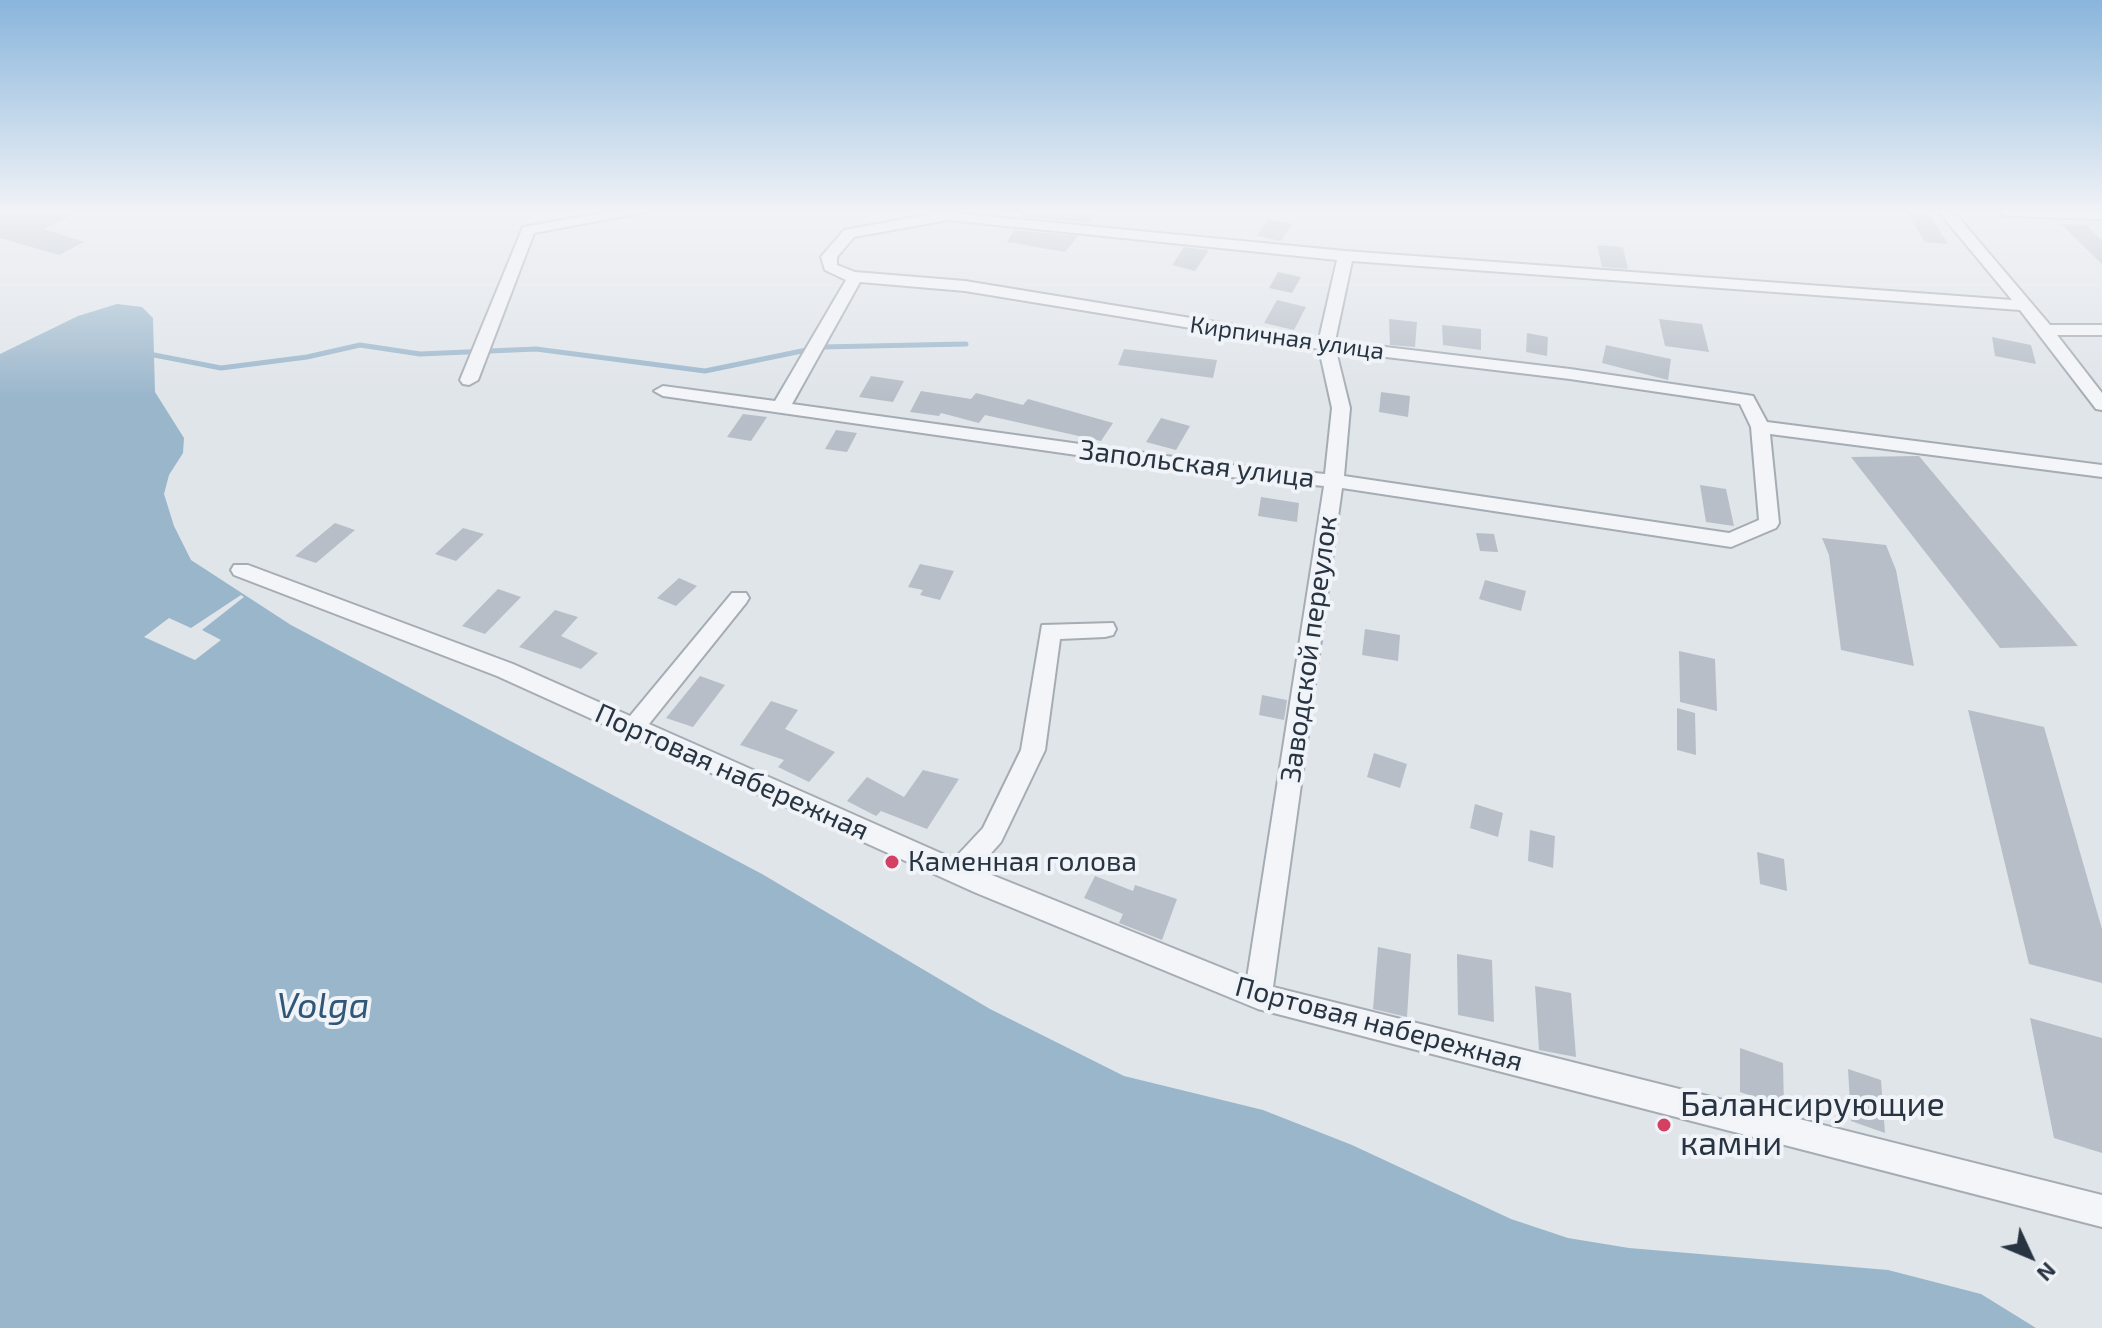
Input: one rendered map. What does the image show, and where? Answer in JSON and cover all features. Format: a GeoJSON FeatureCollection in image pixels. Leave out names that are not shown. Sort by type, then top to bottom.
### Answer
{"type":"FeatureCollection","features":[{"type":"Feature","properties":{"kind":"street"},"geometry":{"type":"LineString","coordinates":[[469,380],[511,274]]}},
{"type":"Feature","properties":{"kind":"street"},"geometry":{"type":"LineString","coordinates":[[781,407],[855,277],[840,274]]}},
{"type":"Feature","properties":{"kind":"street","name":"Заводской переулок"},"geometry":{"type":"LineString","coordinates":[[1258,996],[1334,481],[1341,408],[1326,345],[1341,274]]}},
{"type":"Feature","properties":{"kind":"street"},"geometry":{"type":"LineString","coordinates":[[1589,274],[2025,306]]}},
{"type":"Feature","properties":{"kind":"street"},"geometry":{"type":"LineString","coordinates":[[1998,274],[2102,405]]}},
{"type":"Feature","properties":{"kind":"street","name":"Кирпичная улица"},"geometry":{"type":"LineString","coordinates":[[855,277],[965,286],[1041,301],[1326,345],[1570,374],[1747,400],[1760,427]]}},
{"type":"Feature","properties":{"kind":"street"},"geometry":{"type":"LineString","coordinates":[[2045,330],[2102,330]]}},
{"type":"Feature","properties":{"kind":"street","name":"Запольская улица"},"geometry":{"type":"LineString","coordinates":[[663,391],[1231,471],[1334,481],[1731,540],[1769,523],[1760,427]]}},
{"type":"Feature","properties":{"kind":"street"},"geometry":{"type":"LineString","coordinates":[[1760,427],[2102,471]]}},
{"type":"Feature","properties":{"kind":"street","name":"Портовая набережная"},"geometry":{"type":"LineString","coordinates":[[241,570],[505,670],[958,873],[1258,996],[2102,1211]]}},
{"type":"Feature","properties":{"kind":"street"},"geometry":{"type":"LineString","coordinates":[[633,728],[739,598]]}},
{"type":"Feature","properties":{"kind":"street"},"geometry":{"type":"LineString","coordinates":[[958,873],[992,835],[1033,750],[1050,631],[1105,629]]}},
{"type":"Feature","properties":{"kind":"water","name":"Volga"},"geometry":{"type":"Polygon","coordinates":[[[117,304],[142,307],[153,318],[155,392],[184,438],[183,453],[169,475],[164,494],[174,526],[191,560],[291,625],[762,874],[990,1009],[1124,1076],[1263,1110],[1352,1145],[1511,1219],[1568,1238],[1629,1248],[1888,1270],[1981,1294],[2036,1328],[0,1328],[0,354],[78,316],[117,304]]]}},
{"type":"Feature","properties":{"kind":"pier"},"geometry":{"type":"Polygon","coordinates":[[[241,595],[244,597],[202,630],[221,640],[195,660],[144,637],[169,618],[191,628],[241,595]]]}},
{"type":"Feature","properties":{"kind":"building"},"geometry":{"type":"Polygon","coordinates":[[[1277,274],[1301,277],[1292,293],[1269,288],[1277,274]]]}},
{"type":"Feature","properties":{"kind":"building"},"geometry":{"type":"Polygon","coordinates":[[[1277,300],[1306,307],[1294,330],[1264,323],[1277,300]]]}},
{"type":"Feature","properties":{"kind":"building"},"geometry":{"type":"Polygon","coordinates":[[[1389,319],[1417,322],[1415,347],[1390,345],[1389,319]]]}},
{"type":"Feature","properties":{"kind":"building"},"geometry":{"type":"Polygon","coordinates":[[[1659,319],[1702,324],[1709,352],[1665,346],[1659,319]]]}},
{"type":"Feature","properties":{"kind":"building"},"geometry":{"type":"Polygon","coordinates":[[[1442,325],[1481,329],[1481,350],[1443,345],[1442,325]]]}},
{"type":"Feature","properties":{"kind":"building"},"geometry":{"type":"Polygon","coordinates":[[[1527,333],[1548,337],[1547,356],[1526,352],[1527,333]]]}},
{"type":"Feature","properties":{"kind":"building"},"geometry":{"type":"Polygon","coordinates":[[[1992,337],[2031,345],[2036,364],[1995,356],[1992,337]]]}},
{"type":"Feature","properties":{"kind":"building"},"geometry":{"type":"Polygon","coordinates":[[[1606,345],[1671,359],[1668,380],[1602,363],[1606,345]]]}},
{"type":"Feature","properties":{"kind":"building"},"geometry":{"type":"Polygon","coordinates":[[[1124,349],[1217,360],[1213,378],[1118,365],[1124,349]]]}},
{"type":"Feature","properties":{"kind":"building"},"geometry":{"type":"Polygon","coordinates":[[[871,376],[904,381],[893,402],[859,397],[871,376]]]}},
{"type":"Feature","properties":{"kind":"building"},"geometry":{"type":"Polygon","coordinates":[[[921,391],[971,399],[976,393],[1023,405],[1028,399],[1113,423],[1101,441],[985,415],[979,423],[941,413],[939,416],[910,412],[921,391]]]}},
{"type":"Feature","properties":{"kind":"building"},"geometry":{"type":"Polygon","coordinates":[[[1381,392],[1410,396],[1408,417],[1379,412],[1381,392]]]}},
{"type":"Feature","properties":{"kind":"building"},"geometry":{"type":"Polygon","coordinates":[[[743,414],[767,417],[751,441],[727,437],[743,414]]]}},
{"type":"Feature","properties":{"kind":"building"},"geometry":{"type":"Polygon","coordinates":[[[1161,418],[1190,426],[1176,450],[1146,442],[1161,418]]]}},
{"type":"Feature","properties":{"kind":"building"},"geometry":{"type":"Polygon","coordinates":[[[836,430],[857,433],[847,452],[825,449],[836,430]]]}},
{"type":"Feature","properties":{"kind":"building"},"geometry":{"type":"Polygon","coordinates":[[[1919,456],[2078,646],[2000,648],[1851,457],[1919,456]]]}},
{"type":"Feature","properties":{"kind":"building"},"geometry":{"type":"Polygon","coordinates":[[[1700,485],[1726,489],[1734,526],[1706,522],[1700,485]]]}},
{"type":"Feature","properties":{"kind":"building"},"geometry":{"type":"Polygon","coordinates":[[[1261,497],[1299,503],[1297,522],[1258,516],[1261,497]]]}},
{"type":"Feature","properties":{"kind":"building"},"geometry":{"type":"Polygon","coordinates":[[[335,523],[355,530],[316,563],[295,556],[335,523]]]}},
{"type":"Feature","properties":{"kind":"building"},"geometry":{"type":"Polygon","coordinates":[[[463,528],[484,534],[456,561],[435,554],[463,528]]]}},
{"type":"Feature","properties":{"kind":"building"},"geometry":{"type":"Polygon","coordinates":[[[1476,533],[1494,534],[1498,552],[1480,551],[1476,533]]]}},
{"type":"Feature","properties":{"kind":"building"},"geometry":{"type":"Polygon","coordinates":[[[1822,538],[1886,545],[1896,570],[1914,666],[1841,650],[1829,555],[1822,538]]]}},
{"type":"Feature","properties":{"kind":"building"},"geometry":{"type":"Polygon","coordinates":[[[920,564],[954,571],[940,600],[920,595],[923,590],[908,587],[920,564]]]}},
{"type":"Feature","properties":{"kind":"building"},"geometry":{"type":"Polygon","coordinates":[[[679,578],[697,586],[676,606],[657,598],[679,578]]]}},
{"type":"Feature","properties":{"kind":"building"},"geometry":{"type":"Polygon","coordinates":[[[1485,580],[1526,591],[1521,611],[1479,599],[1485,580]]]}},
{"type":"Feature","properties":{"kind":"building"},"geometry":{"type":"Polygon","coordinates":[[[498,589],[521,597],[485,634],[462,626],[498,589]]]}},
{"type":"Feature","properties":{"kind":"building"},"geometry":{"type":"Polygon","coordinates":[[[555,610],[578,617],[561,636],[598,653],[581,669],[519,647],[555,610]]]}},
{"type":"Feature","properties":{"kind":"building"},"geometry":{"type":"Polygon","coordinates":[[[1365,629],[1400,635],[1398,661],[1362,655],[1365,629]]]}},
{"type":"Feature","properties":{"kind":"building"},"geometry":{"type":"Polygon","coordinates":[[[1679,651],[1715,659],[1717,711],[1680,702],[1679,651]]]}},
{"type":"Feature","properties":{"kind":"building"},"geometry":{"type":"Polygon","coordinates":[[[700,676],[725,685],[693,727],[666,718],[700,676]]]}},
{"type":"Feature","properties":{"kind":"building"},"geometry":{"type":"Polygon","coordinates":[[[1262,695],[1287,700],[1284,720],[1259,715],[1262,695]]]}},
{"type":"Feature","properties":{"kind":"building"},"geometry":{"type":"Polygon","coordinates":[[[771,701],[798,710],[785,729],[835,752],[809,782],[778,767],[784,760],[740,745],[771,701]]]}},
{"type":"Feature","properties":{"kind":"building"},"geometry":{"type":"Polygon","coordinates":[[[1677,708],[1695,713],[1696,755],[1677,750],[1677,708]]]}},
{"type":"Feature","properties":{"kind":"building"},"geometry":{"type":"Polygon","coordinates":[[[1968,710],[2044,727],[2102,929],[2102,983],[2029,964],[1968,710]]]}},
{"type":"Feature","properties":{"kind":"building"},"geometry":{"type":"Polygon","coordinates":[[[1374,753],[1407,764],[1400,788],[1367,777],[1374,753]]]}},
{"type":"Feature","properties":{"kind":"building"},"geometry":{"type":"Polygon","coordinates":[[[923,770],[959,779],[927,829],[881,811],[876,816],[847,801],[867,777],[904,797],[923,770]]]}},
{"type":"Feature","properties":{"kind":"building"},"geometry":{"type":"Polygon","coordinates":[[[1475,804],[1503,813],[1498,837],[1470,828],[1475,804]]]}},
{"type":"Feature","properties":{"kind":"building"},"geometry":{"type":"Polygon","coordinates":[[[1530,830],[1555,836],[1553,868],[1528,861],[1530,830]]]}},
{"type":"Feature","properties":{"kind":"building"},"geometry":{"type":"Polygon","coordinates":[[[1757,852],[1784,859],[1787,891],[1760,884],[1757,852]]]}},
{"type":"Feature","properties":{"kind":"building"},"geometry":{"type":"Polygon","coordinates":[[[1095,876],[1133,891],[1135,885],[1177,899],[1162,940],[1119,923],[1123,914],[1084,898],[1095,876]]]}},
{"type":"Feature","properties":{"kind":"building"},"geometry":{"type":"Polygon","coordinates":[[[1378,947],[1411,954],[1407,1017],[1373,1009],[1378,947]]]}},
{"type":"Feature","properties":{"kind":"building"},"geometry":{"type":"Polygon","coordinates":[[[1457,954],[1492,960],[1494,1022],[1458,1015],[1457,954]]]}},
{"type":"Feature","properties":{"kind":"building"},"geometry":{"type":"Polygon","coordinates":[[[1535,986],[1571,993],[1576,1057],[1539,1050],[1535,986]]]}},
{"type":"Feature","properties":{"kind":"building"},"geometry":{"type":"Polygon","coordinates":[[[2030,1018],[2102,1038],[2102,1153],[2054,1138],[2030,1018]]]}},
{"type":"Feature","properties":{"kind":"building"},"geometry":{"type":"Polygon","coordinates":[[[1740,1048],[1783,1063],[1784,1107],[1740,1092],[1740,1048]]]}},
{"type":"Feature","properties":{"kind":"building"},"geometry":{"type":"Polygon","coordinates":[[[1848,1069],[1881,1080],[1885,1133],[1851,1121],[1848,1069]]]}},
{"type":"Feature","properties":{"kind":"waterway"},"geometry":{"type":"LineString","coordinates":[[149,354],[221,368],[307,357],[360,345],[420,354],[536,349],[705,371],[821,347],[966,344]]}},
{"type":"Feature","properties":{"kind":"place","name":"Каменная голова"},"geometry":{"type":"Point","coordinates":[892,862]}},
{"type":"Feature","properties":{"kind":"place","name":"Балансирующие камни"},"geometry":{"type":"Point","coordinates":[1664,1125]}}]}
